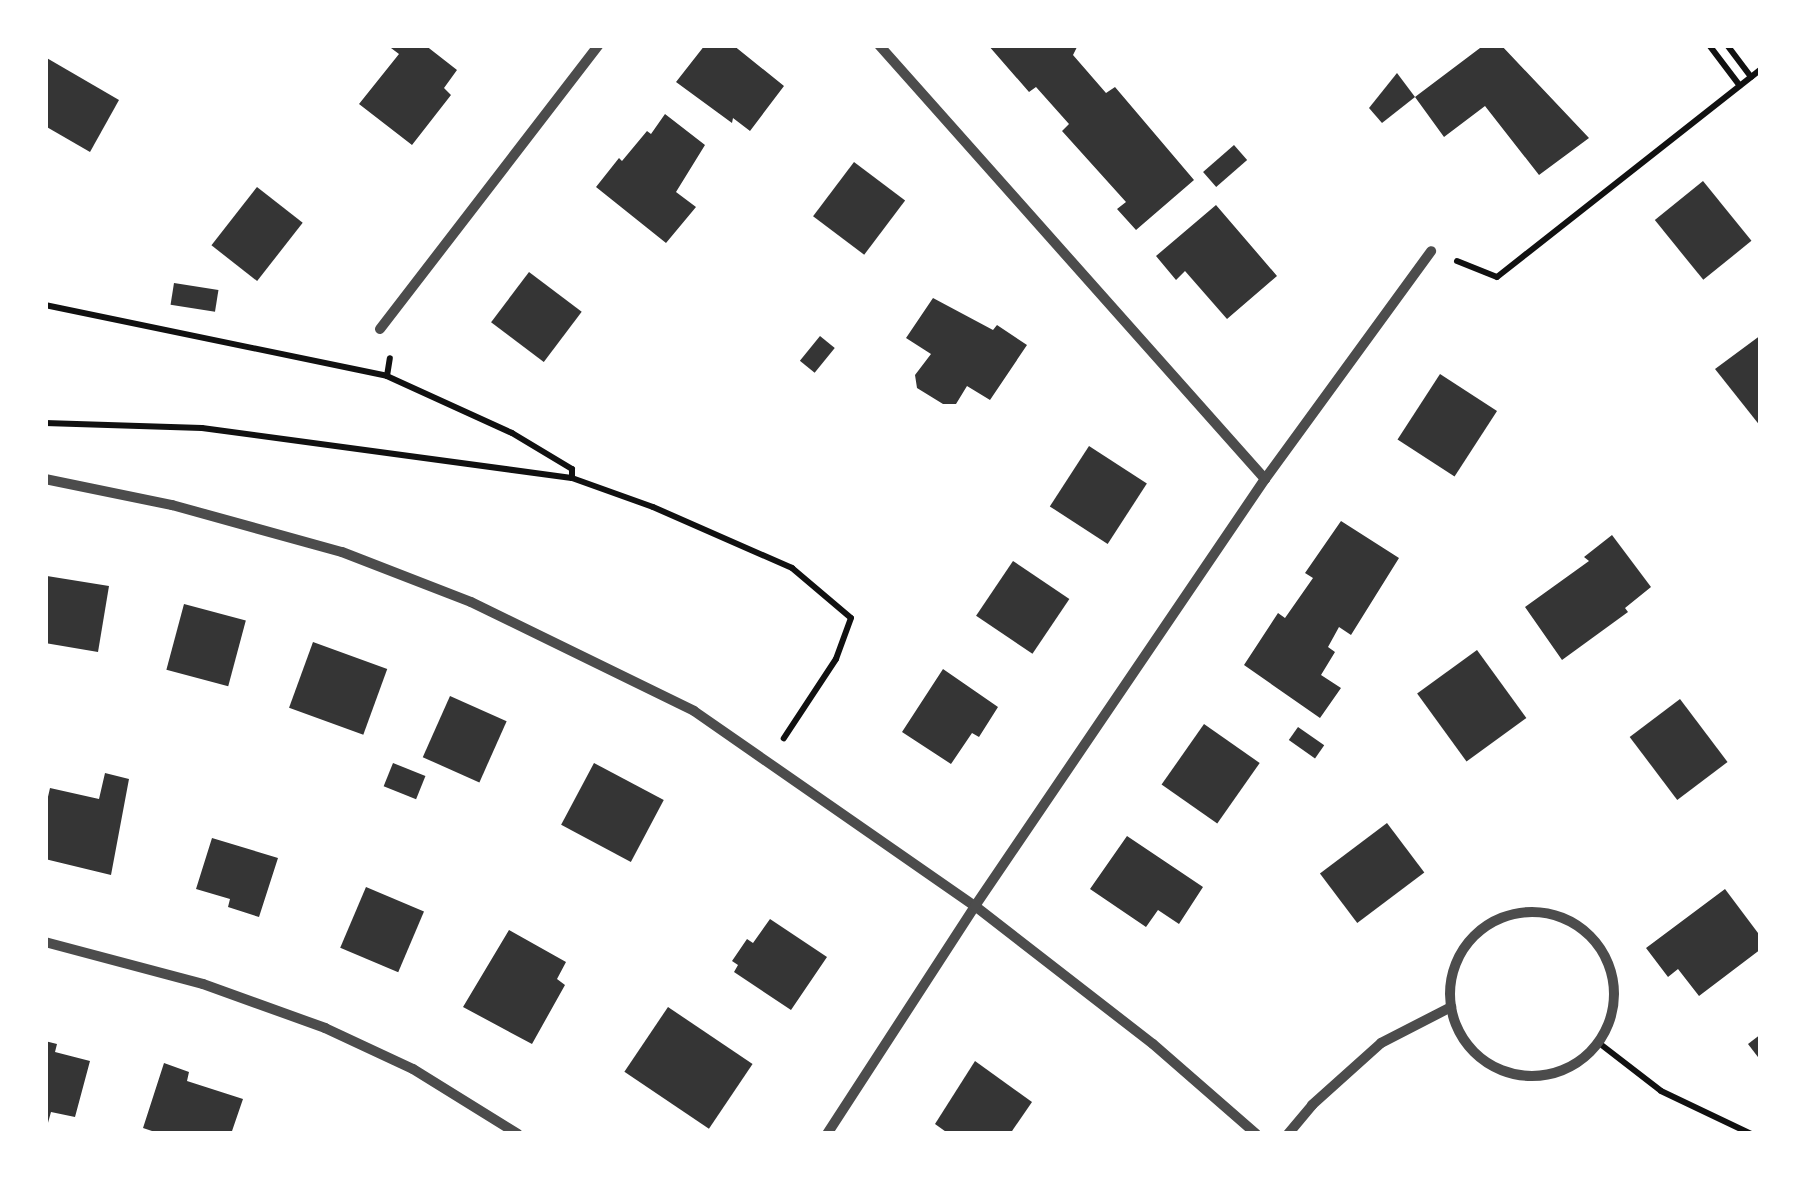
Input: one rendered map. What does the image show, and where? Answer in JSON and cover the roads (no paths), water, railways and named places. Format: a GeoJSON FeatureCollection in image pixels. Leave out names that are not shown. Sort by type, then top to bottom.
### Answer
{"type":"FeatureCollection","features":[{"type":"Feature","properties":{"kind":"street"},"geometry":{"type":"LineString","coordinates":[[380,329],[599,45]]}},
{"type":"Feature","properties":{"kind":"street"},"geometry":{"type":"LineString","coordinates":[[879,45],[1265,479]]}},
{"type":"Feature","properties":{"kind":"street"},"geometry":{"type":"LineString","coordinates":[[827,1134],[974,906],[1265,479],[1431,251]]}},
{"type":"Feature","properties":{"kind":"street"},"geometry":{"type":"LineString","coordinates":[[45,479],[289,536],[471,602],[694,711],[974,906],[1127,1023],[1256,1134]]}},
{"type":"Feature","properties":{"kind":"street"},"geometry":{"type":"LineString","coordinates":[[1512,914],[1557,916],[1588,934],[1609,965],[1614,996],[1598,1043],[1572,1066],[1532,1077],[1514,1075],[1472,1051],[1461,1038],[1451,1007],[1452,974],[1471,938],[1512,914]]}},
{"type":"Feature","properties":{"kind":"street"},"geometry":{"type":"LineString","coordinates":[[45,942],[204,984],[325,1028],[413,1069],[518,1134]]}},
{"type":"Feature","properties":{"kind":"street"},"geometry":{"type":"LineString","coordinates":[[1288,1134],[1312,1105],[1381,1043],[1451,1007]]}}]}
